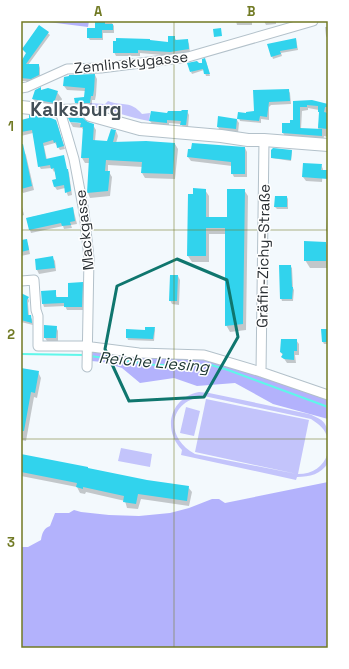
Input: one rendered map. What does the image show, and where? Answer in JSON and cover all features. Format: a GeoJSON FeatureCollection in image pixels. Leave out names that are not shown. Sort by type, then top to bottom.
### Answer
{"type":"FeatureCollection","features":[{"type":"Feature","properties":{"kind":"main road"},"geometry":{"type":"LineString","coordinates":[[21,106],[111,115],[156,130],[248,140],[328,145]]}},
{"type":"Feature","properties":{"kind":"street","name":"Zemlinskygasse"},"geometry":{"type":"LineString","coordinates":[[21,88],[67,69],[96,68],[188,57],[312,21]]}},
{"type":"Feature","properties":{"kind":"street","name":"Mackgasse"},"geometry":{"type":"LineString","coordinates":[[65,111],[84,212],[89,258],[88,364]]}},
{"type":"Feature","properties":{"kind":"street","name":"Gräfin-Zichy-Straße"},"geometry":{"type":"LineString","coordinates":[[261,372],[264,140]]}},
{"type":"Feature","properties":{"kind":"street"},"geometry":{"type":"LineString","coordinates":[[21,280],[34,280],[36,310],[38,316],[38,346],[88,348],[139,354],[204,355],[261,372],[328,395]]}},
{"type":"Feature","properties":{"kind":"highlighted area"},"geometry":{"type":"Polygon","coordinates":[[[177,259],[227,280],[238,337],[204,397],[129,401],[105,349],[117,286],[177,259]]]}},
{"type":"Feature","properties":{"kind":"shaded area"},"geometry":{"type":"Polygon","coordinates":[[[40,21],[89,21],[88,27],[40,21]]]}},
{"type":"Feature","properties":{"kind":"shaded area"},"geometry":{"type":"Polygon","coordinates":[[[108,101],[130,105],[142,114],[150,113],[149,121],[90,107],[90,103],[105,104],[108,101]]]}},
{"type":"Feature","properties":{"kind":"shaded area"},"geometry":{"type":"Polygon","coordinates":[[[93,351],[210,359],[328,400],[328,419],[273,404],[235,383],[197,386],[174,378],[140,383],[122,368],[103,362],[91,361],[93,351]]]}},
{"type":"Feature","properties":{"kind":"shaded area"},"geometry":{"type":"Polygon","coordinates":[[[199,392],[309,414],[322,420],[327,429],[328,439],[322,428],[311,419],[204,396],[192,399],[183,405],[177,412],[174,420],[178,438],[185,447],[195,454],[297,474],[195,452],[206,399],[309,420],[298,474],[308,473],[317,469],[328,453],[328,463],[319,472],[297,477],[296,480],[181,455],[182,450],[172,433],[172,415],[181,401],[189,395],[199,392]]]}},
{"type":"Feature","properties":{"kind":"shaded area"},"geometry":{"type":"Polygon","coordinates":[[[186,407],[200,411],[194,436],[180,433],[186,407]]]}},
{"type":"Feature","properties":{"kind":"shaded area"},"geometry":{"type":"Polygon","coordinates":[[[121,448],[152,454],[150,467],[118,461],[121,448]]]}},
{"type":"Feature","properties":{"kind":"shaded area"},"geometry":{"type":"Polygon","coordinates":[[[328,482],[328,648],[21,648],[21,547],[28,547],[41,540],[44,531],[50,526],[55,513],[69,513],[74,510],[109,515],[139,516],[170,513],[189,508],[212,499],[219,499],[225,503],[328,482]]]}},
{"type":"Feature","properties":{"kind":"building"},"geometry":{"type":"Polygon","coordinates":[[[95,22],[113,24],[113,30],[102,30],[102,38],[87,38],[87,28],[95,28],[95,22]]]}},
{"type":"Feature","properties":{"kind":"building"},"geometry":{"type":"Polygon","coordinates":[[[39,25],[49,32],[26,64],[39,64],[39,75],[31,79],[21,78],[21,60],[26,53],[22,49],[39,25]]]}},
{"type":"Feature","properties":{"kind":"building"},"geometry":{"type":"Polygon","coordinates":[[[221,28],[222,36],[214,37],[213,29],[221,28]]]}},
{"type":"Feature","properties":{"kind":"building"},"geometry":{"type":"Polygon","coordinates":[[[168,36],[175,36],[175,40],[188,39],[189,49],[170,52],[138,50],[138,53],[113,53],[113,41],[116,41],[116,38],[150,39],[168,42],[168,36]]]}},
{"type":"Feature","properties":{"kind":"building"},"geometry":{"type":"Polygon","coordinates":[[[296,38],[297,48],[280,51],[281,54],[271,57],[267,44],[296,38]]]}},
{"type":"Feature","properties":{"kind":"building"},"geometry":{"type":"Polygon","coordinates":[[[205,58],[210,74],[204,74],[203,69],[190,72],[187,63],[197,61],[202,63],[202,59],[205,58]]]}},
{"type":"Feature","properties":{"kind":"building"},"geometry":{"type":"Polygon","coordinates":[[[95,74],[93,96],[91,96],[90,103],[75,103],[74,98],[84,97],[85,88],[63,86],[64,77],[69,75],[95,74]]]}},
{"type":"Feature","properties":{"kind":"building"},"geometry":{"type":"Polygon","coordinates":[[[41,87],[41,90],[48,88],[58,91],[54,103],[32,99],[35,90],[41,87]]]}},
{"type":"Feature","properties":{"kind":"building"},"geometry":{"type":"Polygon","coordinates":[[[289,89],[290,101],[269,102],[267,117],[260,116],[259,121],[237,119],[238,112],[246,113],[254,111],[253,90],[289,89]]]}},
{"type":"Feature","properties":{"kind":"building"},"geometry":{"type":"Polygon","coordinates":[[[312,100],[328,104],[328,107],[325,107],[324,112],[328,113],[328,129],[318,128],[318,106],[307,105],[307,107],[300,107],[300,128],[322,129],[322,136],[282,133],[282,123],[290,123],[290,120],[293,120],[293,101],[312,100]]]}},
{"type":"Feature","properties":{"kind":"building"},"geometry":{"type":"Polygon","coordinates":[[[188,110],[186,125],[180,125],[181,121],[167,120],[167,123],[149,121],[151,111],[167,113],[168,111],[188,110]]]}},
{"type":"Feature","properties":{"kind":"building"},"geometry":{"type":"Polygon","coordinates":[[[29,115],[56,120],[64,146],[57,148],[56,142],[54,143],[53,140],[43,143],[46,159],[64,155],[68,169],[71,191],[65,193],[64,185],[54,187],[52,180],[56,179],[54,168],[51,169],[50,165],[38,167],[32,130],[21,132],[21,120],[29,118],[29,115]]]}},
{"type":"Feature","properties":{"kind":"building"},"geometry":{"type":"Polygon","coordinates":[[[218,116],[237,119],[236,129],[217,127],[218,116]]]}},
{"type":"Feature","properties":{"kind":"building"},"geometry":{"type":"Polygon","coordinates":[[[68,118],[83,118],[94,124],[93,140],[107,141],[111,129],[116,130],[113,142],[146,141],[175,143],[173,174],[141,173],[142,162],[106,160],[105,171],[110,171],[108,191],[87,193],[89,158],[81,158],[83,127],[80,127],[81,123],[70,122],[68,118]]]}},
{"type":"Feature","properties":{"kind":"building"},"geometry":{"type":"Polygon","coordinates":[[[192,143],[245,147],[245,174],[231,174],[231,162],[187,157],[188,149],[191,149],[192,143]]]}},
{"type":"Feature","properties":{"kind":"building"},"geometry":{"type":"Polygon","coordinates":[[[21,144],[23,144],[32,186],[21,189],[21,144]]]}},
{"type":"Feature","properties":{"kind":"building"},"geometry":{"type":"Polygon","coordinates":[[[273,148],[292,150],[291,160],[271,158],[271,150],[273,148]]]}},
{"type":"Feature","properties":{"kind":"building"},"geometry":{"type":"Polygon","coordinates":[[[303,163],[322,164],[321,170],[328,170],[328,179],[302,177],[303,163]]]}},
{"type":"Feature","properties":{"kind":"building"},"geometry":{"type":"Polygon","coordinates":[[[193,188],[206,189],[206,217],[227,217],[227,189],[245,189],[243,324],[225,326],[225,228],[206,228],[206,256],[187,256],[188,194],[193,194],[193,188]]]}},
{"type":"Feature","properties":{"kind":"building"},"geometry":{"type":"Polygon","coordinates":[[[275,196],[287,196],[287,207],[274,207],[275,196]]]}},
{"type":"Feature","properties":{"kind":"building"},"geometry":{"type":"Polygon","coordinates":[[[73,207],[75,221],[70,222],[71,225],[62,226],[61,223],[29,230],[26,218],[73,207]]]}},
{"type":"Feature","properties":{"kind":"building"},"geometry":{"type":"Polygon","coordinates":[[[27,239],[29,250],[21,252],[21,240],[27,239]]]}},
{"type":"Feature","properties":{"kind":"building"},"geometry":{"type":"Polygon","coordinates":[[[304,241],[326,242],[326,261],[304,261],[304,241]]]}},
{"type":"Feature","properties":{"kind":"building"},"geometry":{"type":"Polygon","coordinates":[[[53,256],[55,268],[36,270],[35,259],[53,256]]]}},
{"type":"Feature","properties":{"kind":"building"},"geometry":{"type":"Polygon","coordinates":[[[279,265],[291,265],[293,287],[292,299],[280,299],[279,265]]]}},
{"type":"Feature","properties":{"kind":"building"},"geometry":{"type":"Polygon","coordinates":[[[170,275],[178,275],[177,301],[169,301],[170,275]]]}},
{"type":"Feature","properties":{"kind":"building"},"geometry":{"type":"Polygon","coordinates":[[[83,282],[82,307],[64,307],[64,303],[42,304],[41,291],[56,290],[56,297],[68,297],[68,283],[83,282]]]}},
{"type":"Feature","properties":{"kind":"building"},"geometry":{"type":"Polygon","coordinates":[[[21,293],[29,297],[27,300],[28,315],[31,315],[32,323],[21,320],[21,293]]]}},
{"type":"Feature","properties":{"kind":"building"},"geometry":{"type":"Polygon","coordinates":[[[44,325],[57,326],[56,338],[44,338],[44,325]]]}},
{"type":"Feature","properties":{"kind":"building"},"geometry":{"type":"Polygon","coordinates":[[[145,327],[155,327],[153,339],[126,338],[126,329],[145,330],[145,327]]]}},
{"type":"Feature","properties":{"kind":"building"},"geometry":{"type":"Polygon","coordinates":[[[321,329],[328,329],[328,342],[322,342],[321,329]]]}},
{"type":"Feature","properties":{"kind":"building"},"geometry":{"type":"Polygon","coordinates":[[[281,339],[297,339],[297,351],[294,351],[294,360],[284,359],[281,357],[283,354],[280,352],[281,339]]]}},
{"type":"Feature","properties":{"kind":"building"},"geometry":{"type":"Polygon","coordinates":[[[21,368],[39,371],[35,393],[31,392],[24,431],[21,431],[21,368]]]}},
{"type":"Feature","properties":{"kind":"building"},"geometry":{"type":"Polygon","coordinates":[[[21,454],[147,480],[189,486],[187,501],[138,494],[136,504],[123,502],[124,496],[83,487],[83,489],[76,487],[77,483],[21,472],[21,454]]]}},
{"type":"Feature","properties":{"kind":"waterway","name":"Reiche Liesing"},"geometry":{"type":"LineString","coordinates":[[21,354],[84,355]]}},
{"type":"Feature","properties":{"kind":"waterway","name":"Reiche Liesing"},"geometry":{"type":"LineString","coordinates":[[90,356],[155,365],[211,365],[328,407]]}},
{"type":"Feature","properties":{"kind":"district","name":"Kalksburg"},"geometry":{"type":"Point","coordinates":[76,109]}}]}
